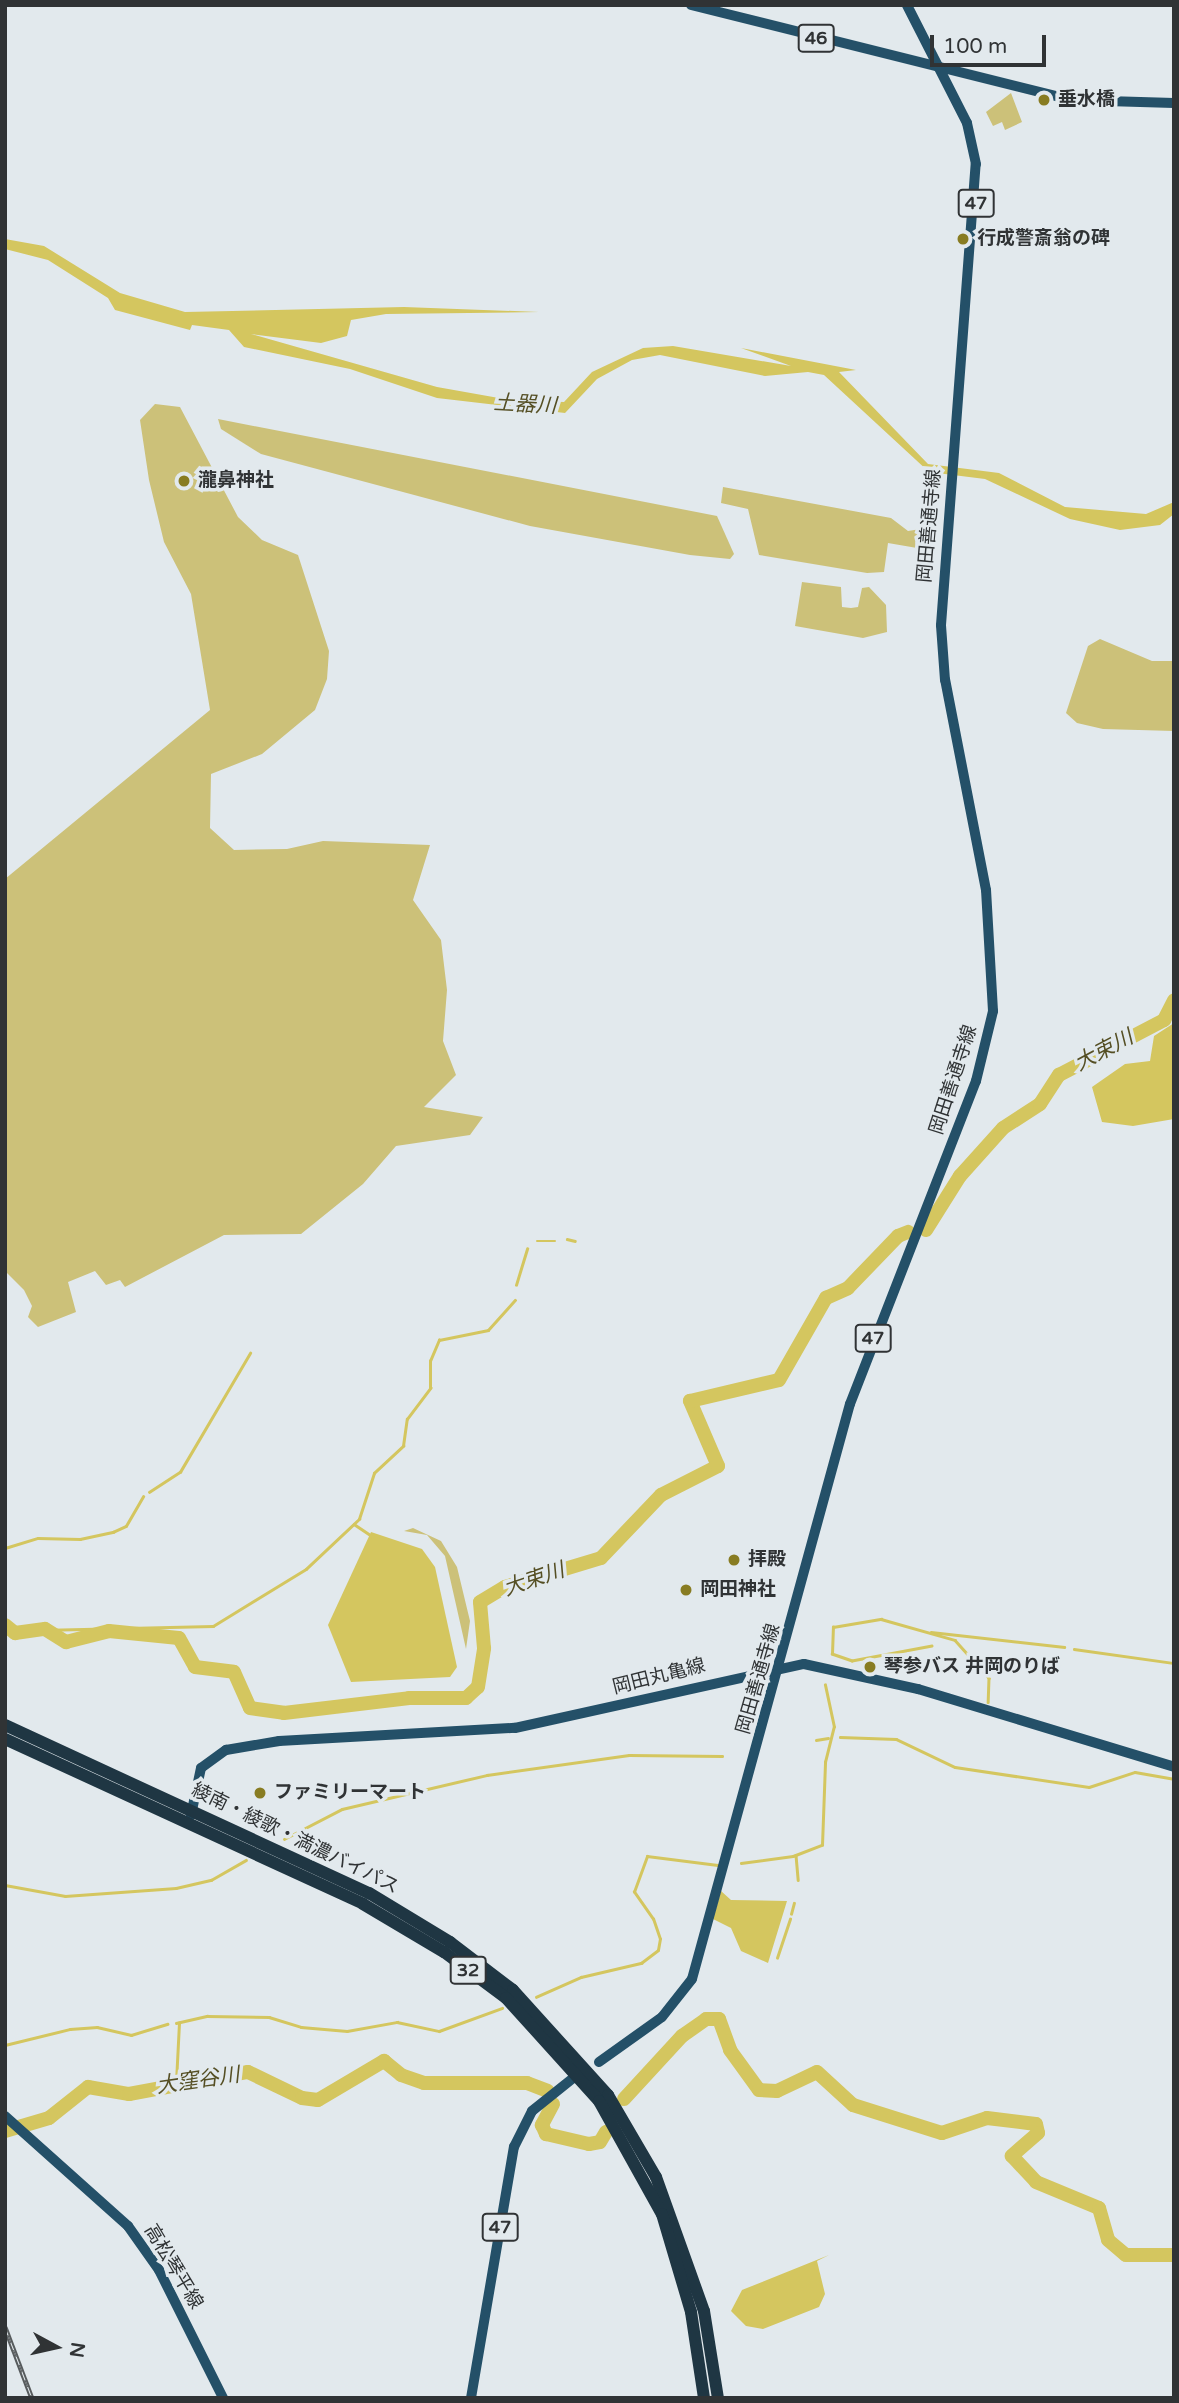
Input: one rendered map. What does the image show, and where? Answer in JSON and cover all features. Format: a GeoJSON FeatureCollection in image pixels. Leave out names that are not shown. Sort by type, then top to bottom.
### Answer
{"type":"FeatureCollection","features":[{"type":"Feature","properties":{"kind":"highway","name":"綾南・綾歌・満濃バイパス"},"geometry":{"type":"LineString","coordinates":[[6,1732],[191,1816],[310,1863],[413,1918],[494,1974],[554,2030],[629,2126],[672,2212],[704,2311],[718,2398]]}},
{"type":"Feature","properties":{"kind":"highway","name":"綾南・綾歌・満濃バイパス"},"geometry":{"type":"LineString","coordinates":[[191,1816],[408,1929],[506,1998],[561,2053],[620,2132],[662,2214],[691,2312],[704,2398]]}},
{"type":"Feature","properties":{"kind":"main road","name":"46"},"geometry":{"type":"LineString","coordinates":[[691,5],[1073,100],[1174,103]]}},
{"type":"Feature","properties":{"kind":"main road","name":"岡田善通寺線"},"geometry":{"type":"LineString","coordinates":[[599,2062],[662,2017],[692,1979],[781,1667],[850,1404],[976,1081],[993,1011],[986,890],[945,680],[944,571],[976,164],[967,123],[942,69],[907,5]]}},
{"type":"Feature","properties":{"kind":"main road","name":"岡田丸亀線"},"geometry":{"type":"LineString","coordinates":[[191,1816],[201,1769],[226,1750],[279,1741],[515,1728],[781,1667],[849,1671],[1174,1767]]}},
{"type":"Feature","properties":{"kind":"main road","name":"47"},"geometry":{"type":"LineString","coordinates":[[471,2398],[514,2147],[532,2111],[572,2079]]}},
{"type":"Feature","properties":{"kind":"main road","name":"高松琴平線"},"geometry":{"type":"LineString","coordinates":[[5,2116],[128,2226],[159,2270],[223,2398]]}},
{"type":"Feature","properties":{"kind":"shaded area"},"geometry":{"type":"Polygon","coordinates":[[[1011,93],[1022,122],[1005,130],[1002,122],[993,126],[986,112],[1011,93]]]}},
{"type":"Feature","properties":{"kind":"shaded area"},"geometry":{"type":"Polygon","coordinates":[[[155,404],[180,407],[238,517],[262,540],[298,555],[329,651],[327,679],[315,710],[262,754],[211,774],[210,828],[234,850],[287,849],[323,841],[430,845],[413,900],[441,940],[447,990],[443,1041],[456,1075],[424,1107],[483,1117],[470,1135],[396,1146],[363,1184],[301,1234],[224,1235],[125,1287],[120,1280],[106,1285],[95,1271],[68,1282],[76,1312],[38,1327],[28,1317],[32,1306],[24,1290],[5,1271],[5,879],[210,710],[191,594],[164,542],[149,480],[140,420],[155,404]]]}},
{"type":"Feature","properties":{"kind":"shaded area"},"geometry":{"type":"Polygon","coordinates":[[[218,419],[717,516],[734,554],[730,559],[690,555],[530,526],[261,454],[221,429],[218,419]]]}},
{"type":"Feature","properties":{"kind":"shaded area"},"geometry":{"type":"Polygon","coordinates":[[[723,487],[891,518],[908,531],[927,528],[929,543],[917,548],[888,543],[884,572],[867,573],[759,555],[748,509],[721,503],[723,487]]]}},
{"type":"Feature","properties":{"kind":"shaded area"},"geometry":{"type":"Polygon","coordinates":[[[802,582],[841,587],[842,607],[851,608],[858,607],[862,588],[869,587],[886,605],[887,632],[863,638],[795,626],[802,582]]]}},
{"type":"Feature","properties":{"kind":"shaded area"},"geometry":{"type":"Polygon","coordinates":[[[1100,639],[1152,661],[1174,661],[1174,731],[1103,729],[1077,723],[1066,713],[1088,646],[1100,639]]]}},
{"type":"Feature","properties":{"kind":"shaded area"},"geometry":{"type":"Polygon","coordinates":[[[413,1528],[441,1541],[457,1567],[470,1621],[466,1649],[445,1556],[427,1535],[404,1531],[413,1528]]]}},
{"type":"Feature","properties":{"kind":"water","name":"土器川"},"geometry":{"type":"Polygon","coordinates":[[[5,239],[44,246],[120,293],[185,312],[404,307],[539,312],[386,314],[351,320],[347,336],[321,343],[251,334],[437,387],[510,400],[564,402],[592,372],[643,348],[673,346],[791,366],[741,348],[856,370],[839,372],[928,464],[999,473],[1065,507],[1146,514],[1174,502],[1174,514],[1160,525],[1120,530],[1070,519],[985,479],[929,472],[824,375],[808,372],[765,376],[660,355],[632,360],[597,379],[565,413],[437,398],[350,369],[244,347],[229,330],[192,325],[190,330],[115,310],[108,298],[48,260],[5,249],[5,239]]]}},
{"type":"Feature","properties":{"kind":"water"},"geometry":{"type":"Polygon","coordinates":[[[1174,1023],[1174,1119],[1133,1126],[1102,1122],[1092,1087],[1125,1064],[1150,1061],[1154,1036],[1174,1023]]]}},
{"type":"Feature","properties":{"kind":"water"},"geometry":{"type":"Polygon","coordinates":[[[371,1532],[422,1549],[435,1567],[457,1667],[450,1677],[351,1682],[328,1625],[371,1532]]]}},
{"type":"Feature","properties":{"kind":"water"},"geometry":{"type":"Polygon","coordinates":[[[721,1891],[731,1900],[787,1901],[768,1963],[741,1951],[731,1928],[713,1919],[721,1891]]]}},
{"type":"Feature","properties":{"kind":"water"},"geometry":{"type":"Polygon","coordinates":[[[829,2255],[817,2261],[825,2294],[819,2307],[763,2329],[746,2326],[731,2311],[742,2290],[829,2255]]]}},
{"type":"Feature","properties":{"kind":"waterway","name":"大束川"},"geometry":{"type":"LineString","coordinates":[[926,1230],[960,1176],[1003,1128],[1040,1104],[1059,1075],[1164,1020],[1174,1000]]}},
{"type":"Feature","properties":{"kind":"waterway","name":"大束川"},"geometry":{"type":"LineString","coordinates":[[5,1625],[15,1633],[45,1629],[66,1642],[109,1631],[179,1638],[195,1667],[234,1672],[250,1708],[284,1713],[409,1698],[466,1698],[478,1687],[484,1648],[480,1602],[505,1587],[601,1558],[661,1495],[718,1466],[690,1401],[779,1380],[826,1298],[848,1288],[898,1236],[908,1232]]}},
{"type":"Feature","properties":{"kind":"waterway"},"geometry":{"type":"LineString","coordinates":[[567,1239],[575,1241]]}},
{"type":"Feature","properties":{"kind":"waterway"},"geometry":{"type":"LineString","coordinates":[[537,1241],[555,1241]]}},
{"type":"Feature","properties":{"kind":"waterway"},"geometry":{"type":"LineString","coordinates":[[516,1285],[527,1249]]}},
{"type":"Feature","properties":{"kind":"waterway"},"geometry":{"type":"LineString","coordinates":[[40,1630],[213,1626],[306,1569],[359,1519],[374,1473],[403,1446],[407,1419],[430,1388],[430,1361],[439,1340],[488,1330],[515,1300]]}},
{"type":"Feature","properties":{"kind":"waterway"},"geometry":{"type":"LineString","coordinates":[[149,1492],[180,1472],[250,1353]]}},
{"type":"Feature","properties":{"kind":"waterway"},"geometry":{"type":"LineString","coordinates":[[5,1548],[38,1538],[80,1539],[113,1532],[126,1526],[143,1497]]}},
{"type":"Feature","properties":{"kind":"waterway"},"geometry":{"type":"LineString","coordinates":[[354,1524],[372,1536]]}},
{"type":"Feature","properties":{"kind":"waterway"},"geometry":{"type":"LineString","coordinates":[[932,1646],[852,1661],[832,1654],[833,1627],[881,1619],[955,1640],[989,1678],[988,1702]]}},
{"type":"Feature","properties":{"kind":"waterway"},"geometry":{"type":"LineString","coordinates":[[931,1632],[1064,1647]]}},
{"type":"Feature","properties":{"kind":"waterway"},"geometry":{"type":"LineString","coordinates":[[1074,1649],[1174,1663]]}},
{"type":"Feature","properties":{"kind":"waterway"},"geometry":{"type":"LineString","coordinates":[[741,1863],[793,1856],[822,1845],[825,1762],[834,1727],[825,1685]]}},
{"type":"Feature","properties":{"kind":"waterway"},"geometry":{"type":"LineString","coordinates":[[840,1737],[896,1739],[955,1767],[1089,1787],[1135,1772],[1174,1779]]}},
{"type":"Feature","properties":{"kind":"waterway"},"geometry":{"type":"LineString","coordinates":[[816,1740],[828,1738]]}},
{"type":"Feature","properties":{"kind":"waterway"},"geometry":{"type":"LineString","coordinates":[[284,1839],[342,1809],[487,1775],[629,1755],[722,1756]]}},
{"type":"Feature","properties":{"kind":"waterway"},"geometry":{"type":"LineString","coordinates":[[796,1855],[798,1880]]}},
{"type":"Feature","properties":{"kind":"waterway"},"geometry":{"type":"LineString","coordinates":[[536,1997],[581,1977],[641,1963],[658,1950],[660,1939],[653,1919],[634,1892],[647,1856],[717,1865]]}},
{"type":"Feature","properties":{"kind":"waterway"},"geometry":{"type":"LineString","coordinates":[[5,1885],[65,1896],[176,1888],[211,1880],[246,1860]]}},
{"type":"Feature","properties":{"kind":"waterway"},"geometry":{"type":"LineString","coordinates":[[791,1914],[794,1903]]}},
{"type":"Feature","properties":{"kind":"waterway"},"geometry":{"type":"LineString","coordinates":[[777,1958],[790,1919]]}},
{"type":"Feature","properties":{"kind":"waterway"},"geometry":{"type":"LineString","coordinates":[[176,2023],[207,2016],[269,2017],[301,2027],[347,2031],[397,2022],[439,2031],[502,2008]]}},
{"type":"Feature","properties":{"kind":"waterway","name":"大窪谷川"},"geometry":{"type":"LineString","coordinates":[[624,2099],[682,2036],[706,2019],[719,2019],[730,2050],[759,2090],[777,2091],[817,2072],[853,2105],[942,2133],[987,2118],[1036,2124],[1038,2133],[1012,2156],[1036,2182],[1099,2208],[1108,2240],[1126,2255],[1174,2255]]}},
{"type":"Feature","properties":{"kind":"waterway"},"geometry":{"type":"LineString","coordinates":[[176,2082],[179,2023]]}},
{"type":"Feature","properties":{"kind":"waterway"},"geometry":{"type":"LineString","coordinates":[[5,2045],[70,2029],[97,2027],[131,2035],[167,2024]]}},
{"type":"Feature","properties":{"kind":"waterway","name":"大窪谷川"},"geometry":{"type":"LineString","coordinates":[[5,2131],[49,2118],[88,2087],[129,2094],[248,2072],[302,2098],[318,2100],[384,2061],[401,2075],[424,2083],[527,2083],[548,2091]]}},
{"type":"Feature","properties":{"kind":"waterway","name":"大窪谷川"},"geometry":{"type":"LineString","coordinates":[[553,2104],[542,2125],[546,2134],[589,2144],[600,2142],[606,2132]]}},
{"type":"Feature","properties":{"kind":"railway"},"geometry":{"type":"LineString","coordinates":[[5,2327],[32,2398]]}},
{"type":"Feature","properties":{"kind":"place","name":"垂水橋"},"geometry":{"type":"Point","coordinates":[1044,100]}},
{"type":"Feature","properties":{"kind":"place","name":"行成警斎翁の碑"},"geometry":{"type":"Point","coordinates":[963,239]}},
{"type":"Feature","properties":{"kind":"place","name":"瀧鼻神社"},"geometry":{"type":"Point","coordinates":[184,481]}},
{"type":"Feature","properties":{"kind":"place","name":"拝殿"},"geometry":{"type":"Point","coordinates":[734,1560]}},
{"type":"Feature","properties":{"kind":"place","name":"岡田神社"},"geometry":{"type":"Point","coordinates":[686,1590]}},
{"type":"Feature","properties":{"kind":"place","name":"琴参バス 井岡のりば"},"geometry":{"type":"Point","coordinates":[870,1667]}},
{"type":"Feature","properties":{"kind":"place","name":"ファミリーマート"},"geometry":{"type":"Point","coordinates":[260,1793]}}]}
